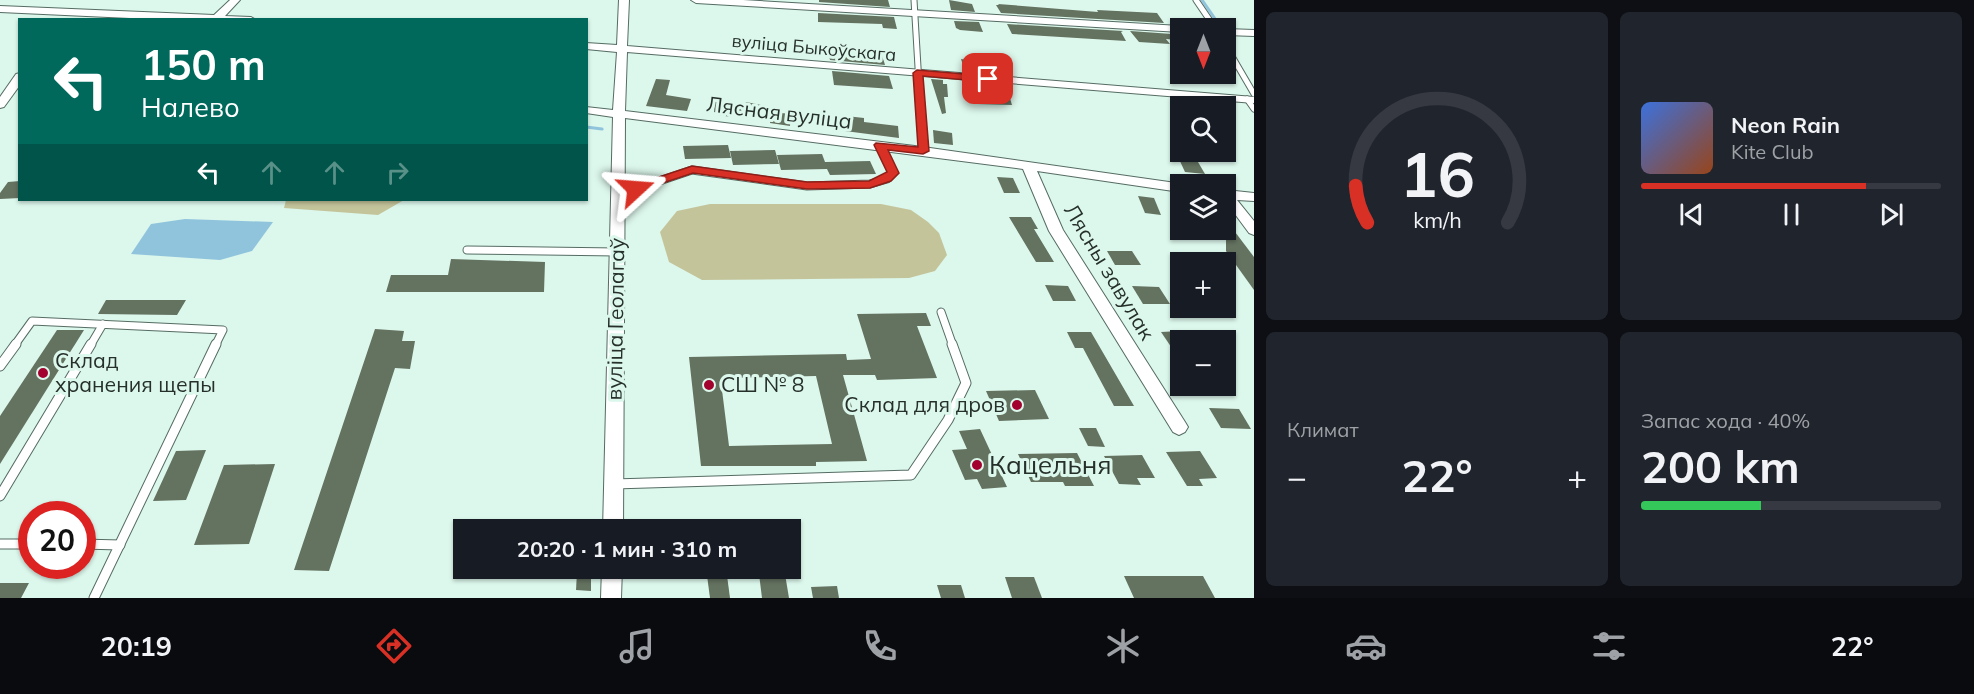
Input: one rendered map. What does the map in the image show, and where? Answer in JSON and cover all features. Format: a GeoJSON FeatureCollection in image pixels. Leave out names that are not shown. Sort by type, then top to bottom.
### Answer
{"type":"FeatureCollection","features":[{"type":"Feature","properties":{"kind":"street"},"geometry":{"type":"LineString","coordinates":[[77,18],[98,0]]}},
{"type":"Feature","properties":{"kind":"street"},"geometry":{"type":"LineString","coordinates":[[0,9],[217,18],[235,0]]}},
{"type":"Feature","properties":{"kind":"street","name":"вуліца Геолагаў"},"geometry":{"type":"LineString","coordinates":[[613,519],[618,113],[624,0]]}},
{"type":"Feature","properties":{"kind":"street"},"geometry":{"type":"LineString","coordinates":[[696,0],[1170,28]]}},
{"type":"Feature","properties":{"kind":"street"},"geometry":{"type":"LineString","coordinates":[[1236,32],[1254,33]]}},
{"type":"Feature","properties":{"kind":"street","name":"вуліца Быкоўскага"},"geometry":{"type":"LineString","coordinates":[[588,46],[1252,100]]}},
{"type":"Feature","properties":{"kind":"street"},"geometry":{"type":"LineString","coordinates":[[0,105],[18,79]]}},
{"type":"Feature","properties":{"kind":"street","name":"Лясная вуліца"},"geometry":{"type":"LineString","coordinates":[[588,110],[880,145],[1170,187]]}},
{"type":"Feature","properties":{"kind":"street","name":"Лясны завулак"},"geometry":{"type":"LineString","coordinates":[[1028,166],[1056,231],[1179,427]]}},
{"type":"Feature","properties":{"kind":"street"},"geometry":{"type":"LineString","coordinates":[[1236,195],[1254,197]]}},
{"type":"Feature","properties":{"kind":"street"},"geometry":{"type":"LineString","coordinates":[[1236,207],[1254,230]]}},
{"type":"Feature","properties":{"kind":"street"},"geometry":{"type":"LineString","coordinates":[[611,598],[612,579]]}},
{"type":"Feature","properties":{"kind":"lane"},"geometry":{"type":"LineString","coordinates":[[914,0],[923,151]]}},
{"type":"Feature","properties":{"kind":"lane"},"geometry":{"type":"LineString","coordinates":[[1196,0],[1208,18]]}},
{"type":"Feature","properties":{"kind":"lane"},"geometry":{"type":"LineString","coordinates":[[1236,67],[1252,100]]}},
{"type":"Feature","properties":{"kind":"lane"},"geometry":{"type":"LineString","coordinates":[[618,195],[692,170],[807,186],[870,184],[887,179],[893,173],[880,145]]}},
{"type":"Feature","properties":{"kind":"lane"},"geometry":{"type":"LineString","coordinates":[[467,250],[617,252]]}},
{"type":"Feature","properties":{"kind":"lane"},"geometry":{"type":"LineString","coordinates":[[614,484],[911,475],[948,420],[966,383],[941,312]]}},
{"type":"Feature","properties":{"kind":"lane"},"geometry":{"type":"LineString","coordinates":[[0,366],[32,321],[223,330],[94,598]]}},
{"type":"Feature","properties":{"kind":"lane"},"geometry":{"type":"LineString","coordinates":[[0,496],[103,324]]}},
{"type":"Feature","properties":{"kind":"lane"},"geometry":{"type":"LineString","coordinates":[[0,544],[18,544]]}},
{"type":"Feature","properties":{"kind":"lane"},"geometry":{"type":"LineString","coordinates":[[96,544],[120,545]]}},
{"type":"Feature","properties":{"kind":"green space"},"geometry":{"type":"Polygon","coordinates":[[[286,201],[402,201],[378,215],[284,208],[286,201]]]}},
{"type":"Feature","properties":{"kind":"green space"},"geometry":{"type":"Polygon","coordinates":[[[710,204],[881,204],[911,210],[939,233],[947,255],[935,271],[909,278],[702,280],[669,262],[660,232],[677,211],[710,204]]]}},
{"type":"Feature","properties":{"kind":"water"},"geometry":{"type":"Polygon","coordinates":[[[185,219],[273,222],[252,251],[220,260],[131,254],[151,224],[185,219]]]}},
{"type":"Feature","properties":{"kind":"building"},"geometry":{"type":"Polygon","coordinates":[[[819,0],[888,0],[890,7],[819,2],[819,0]]]}},
{"type":"Feature","properties":{"kind":"building"},"geometry":{"type":"Polygon","coordinates":[[[949,0],[972,4],[975,12],[951,10],[949,0]]]}},
{"type":"Feature","properties":{"kind":"building"},"geometry":{"type":"Polygon","coordinates":[[[996,5],[1098,12],[1097,10],[1157,13],[1164,23],[1001,13],[996,5]]]}},
{"type":"Feature","properties":{"kind":"building"},"geometry":{"type":"Polygon","coordinates":[[[818,13],[894,17],[897,29],[883,28],[882,24],[818,22],[818,13]]]}},
{"type":"Feature","properties":{"kind":"building"},"geometry":{"type":"Polygon","coordinates":[[[954,21],[979,22],[983,32],[960,30],[956,28],[954,21]]]}},
{"type":"Feature","properties":{"kind":"building"},"geometry":{"type":"Polygon","coordinates":[[[1007,24],[1123,31],[1121,32],[1126,41],[1012,34],[1007,24]]]}},
{"type":"Feature","properties":{"kind":"building"},"geometry":{"type":"Polygon","coordinates":[[[1130,31],[1170,34],[1170,39],[1166,39],[1170,44],[1139,42],[1130,31]]]}},
{"type":"Feature","properties":{"kind":"building"},"geometry":{"type":"Polygon","coordinates":[[[828,51],[841,51],[842,55],[882,55],[885,65],[830,60],[828,51]]]}},
{"type":"Feature","properties":{"kind":"building"},"geometry":{"type":"Polygon","coordinates":[[[961,59],[999,65],[1002,74],[965,71],[961,59]]]}},
{"type":"Feature","properties":{"kind":"building"},"geometry":{"type":"Polygon","coordinates":[[[832,71],[889,76],[893,89],[834,85],[832,71]]]}},
{"type":"Feature","properties":{"kind":"building"},"geometry":{"type":"Polygon","coordinates":[[[656,79],[670,80],[666,95],[691,99],[687,111],[646,106],[656,79]]]}},
{"type":"Feature","properties":{"kind":"building"},"geometry":{"type":"Polygon","coordinates":[[[931,79],[943,80],[943,84],[947,84],[948,97],[944,97],[946,113],[942,114],[931,79]]]}},
{"type":"Feature","properties":{"kind":"building"},"geometry":{"type":"Polygon","coordinates":[[[969,82],[1006,85],[1012,105],[977,104],[969,82]]]}},
{"type":"Feature","properties":{"kind":"building"},"geometry":{"type":"Polygon","coordinates":[[[715,101],[761,105],[758,118],[732,114],[731,117],[719,115],[714,112],[715,101]]]}},
{"type":"Feature","properties":{"kind":"building"},"geometry":{"type":"Polygon","coordinates":[[[771,112],[791,114],[790,126],[770,123],[771,112]]]}},
{"type":"Feature","properties":{"kind":"building"},"geometry":{"type":"Polygon","coordinates":[[[846,116],[864,118],[864,122],[898,126],[899,138],[845,131],[846,116]]]}},
{"type":"Feature","properties":{"kind":"building"},"geometry":{"type":"Polygon","coordinates":[[[933,130],[952,133],[953,145],[934,143],[933,130]]]}},
{"type":"Feature","properties":{"kind":"building"},"geometry":{"type":"Polygon","coordinates":[[[728,145],[731,158],[685,159],[683,146],[728,145]]]}},
{"type":"Feature","properties":{"kind":"building"},"geometry":{"type":"Polygon","coordinates":[[[775,150],[779,164],[733,165],[730,151],[775,150]]]}},
{"type":"Feature","properties":{"kind":"building"},"geometry":{"type":"Polygon","coordinates":[[[822,154],[825,162],[870,161],[876,174],[830,175],[827,169],[781,170],[777,155],[822,154]]]}},
{"type":"Feature","properties":{"kind":"building"},"geometry":{"type":"Polygon","coordinates":[[[1180,162],[1198,162],[1205,174],[1185,172],[1180,162]]]}},
{"type":"Feature","properties":{"kind":"building"},"geometry":{"type":"Polygon","coordinates":[[[997,177],[1013,178],[1020,193],[1004,193],[997,177]]]}},
{"type":"Feature","properties":{"kind":"building"},"geometry":{"type":"Polygon","coordinates":[[[18,181],[18,198],[0,199],[0,193],[8,182],[18,181]]]}},
{"type":"Feature","properties":{"kind":"building"},"geometry":{"type":"Polygon","coordinates":[[[1138,196],[1154,198],[1161,215],[1145,213],[1138,196]]]}},
{"type":"Feature","properties":{"kind":"building"},"geometry":{"type":"Polygon","coordinates":[[[1009,217],[1031,217],[1038,229],[1034,229],[1054,262],[1036,262],[1009,217]]]}},
{"type":"Feature","properties":{"kind":"building"},"geometry":{"type":"Polygon","coordinates":[[[1236,233],[1254,257],[1254,290],[1236,265],[1236,252],[1226,251],[1226,240],[1236,240],[1236,233]]]}},
{"type":"Feature","properties":{"kind":"building"},"geometry":{"type":"Polygon","coordinates":[[[1107,251],[1132,251],[1141,265],[1115,265],[1107,251]]]}},
{"type":"Feature","properties":{"kind":"building"},"geometry":{"type":"Polygon","coordinates":[[[451,259],[545,262],[544,292],[386,292],[391,275],[448,275],[451,259]]]}},
{"type":"Feature","properties":{"kind":"building"},"geometry":{"type":"Polygon","coordinates":[[[1045,285],[1068,286],[1076,301],[1053,301],[1045,285]]]}},
{"type":"Feature","properties":{"kind":"building"},"geometry":{"type":"Polygon","coordinates":[[[1132,286],[1159,287],[1170,304],[1143,304],[1132,286]]]}},
{"type":"Feature","properties":{"kind":"building"},"geometry":{"type":"Polygon","coordinates":[[[106,300],[186,300],[177,315],[98,314],[106,300]]]}},
{"type":"Feature","properties":{"kind":"building","name":"СШ № 8"},"geometry":{"type":"Polygon","coordinates":[[[926,313],[931,326],[917,326],[937,378],[877,380],[875,375],[843,375],[867,461],[816,462],[816,466],[701,466],[689,357],[846,354],[847,360],[871,359],[857,314],[926,313]],[[816,376],[725,378],[727,390],[722,390],[729,446],[832,444],[816,376]]]}},
{"type":"Feature","properties":{"kind":"building"},"geometry":{"type":"Polygon","coordinates":[[[375,329],[404,331],[402,341],[415,341],[410,369],[395,368],[329,571],[294,570],[375,329]]]}},
{"type":"Feature","properties":{"kind":"building","name":"Склад хранения щепы"},"geometry":{"type":"Polygon","coordinates":[[[57,330],[84,330],[0,464],[0,416],[57,330]]]}},
{"type":"Feature","properties":{"kind":"building"},"geometry":{"type":"Polygon","coordinates":[[[1067,332],[1091,332],[1134,406],[1114,406],[1083,348],[1075,348],[1067,332]]]}},
{"type":"Feature","properties":{"kind":"building"},"geometry":{"type":"Polygon","coordinates":[[[1161,332],[1170,332],[1170,345],[1161,332]]]}},
{"type":"Feature","properties":{"kind":"building","name":"Склад для дров"},"geometry":{"type":"Polygon","coordinates":[[[1035,390],[1049,419],[999,421],[986,391],[1035,390]]]}},
{"type":"Feature","properties":{"kind":"building"},"geometry":{"type":"Polygon","coordinates":[[[1209,408],[1239,409],[1251,429],[1221,428],[1209,408]]]}},
{"type":"Feature","properties":{"kind":"building"},"geometry":{"type":"Polygon","coordinates":[[[1079,428],[1096,428],[1105,447],[1088,446],[1079,428]]]}},
{"type":"Feature","properties":{"kind":"building","name":"Кацельня"},"geometry":{"type":"Polygon","coordinates":[[[980,429],[1007,487],[982,489],[977,479],[965,480],[952,450],[967,449],[959,431],[980,429]]]}},
{"type":"Feature","properties":{"kind":"building"},"geometry":{"type":"Polygon","coordinates":[[[206,450],[186,500],[153,501],[176,451],[206,450]]]}},
{"type":"Feature","properties":{"kind":"building"},"geometry":{"type":"Polygon","coordinates":[[[1200,451],[1217,478],[1199,479],[1203,486],[1187,486],[1166,452],[1200,451]]]}},
{"type":"Feature","properties":{"kind":"building"},"geometry":{"type":"Polygon","coordinates":[[[1077,453],[1094,486],[1065,486],[1063,482],[1031,482],[1018,454],[1077,453]]]}},
{"type":"Feature","properties":{"kind":"building"},"geometry":{"type":"Polygon","coordinates":[[[1142,455],[1155,478],[1137,478],[1141,485],[1119,484],[1104,456],[1142,455]]]}},
{"type":"Feature","properties":{"kind":"building"},"geometry":{"type":"Polygon","coordinates":[[[275,464],[249,544],[194,545],[224,465],[275,464]]]}},
{"type":"Feature","properties":{"kind":"building"},"geometry":{"type":"Polygon","coordinates":[[[1124,576],[1203,576],[1215,598],[1134,598],[1124,576]]]}},
{"type":"Feature","properties":{"kind":"building"},"geometry":{"type":"Polygon","coordinates":[[[1005,577],[1034,577],[1042,598],[1012,598],[1005,577]]]}},
{"type":"Feature","properties":{"kind":"building"},"geometry":{"type":"Polygon","coordinates":[[[577,579],[591,579],[591,591],[576,590],[577,579]]]}},
{"type":"Feature","properties":{"kind":"building"},"geometry":{"type":"Polygon","coordinates":[[[707,579],[727,579],[730,598],[710,598],[707,579]]]}},
{"type":"Feature","properties":{"kind":"building"},"geometry":{"type":"Polygon","coordinates":[[[760,579],[786,579],[789,598],[762,598],[760,579]]]}},
{"type":"Feature","properties":{"kind":"building"},"geometry":{"type":"Polygon","coordinates":[[[0,583],[29,583],[21,598],[0,598],[0,583]]]}},
{"type":"Feature","properties":{"kind":"building"},"geometry":{"type":"Polygon","coordinates":[[[937,585],[961,585],[965,598],[941,598],[937,585]]]}},
{"type":"Feature","properties":{"kind":"building"},"geometry":{"type":"Polygon","coordinates":[[[837,586],[839,598],[813,598],[811,587],[837,586]]]}},
{"type":"Feature","properties":{"kind":"waterway"},"geometry":{"type":"LineString","coordinates":[[1202,0],[1214,18]]}},
{"type":"Feature","properties":{"kind":"waterway"},"geometry":{"type":"LineString","coordinates":[[588,127],[602,129]]}},
{"type":"Feature","properties":{"kind":"place","name":"Склад хранения щепы"},"geometry":{"type":"Point","coordinates":[43,373]}},
{"type":"Feature","properties":{"kind":"place","name":"СШ № 8"},"geometry":{"type":"Point","coordinates":[709,385]}},
{"type":"Feature","properties":{"kind":"place","name":"Склад для дров"},"geometry":{"type":"Point","coordinates":[1017,405]}},
{"type":"Feature","properties":{"kind":"place","name":"Кацельня"},"geometry":{"type":"Point","coordinates":[977,465]}},
{"type":"Feature","properties":{"kind":"route"},"geometry":{"type":"LineString","coordinates":[[636,189],[692,170],[807,186],[870,184],[887,179],[893,173],[880,145],[923,151],[917,73],[988,79]]}}]}
